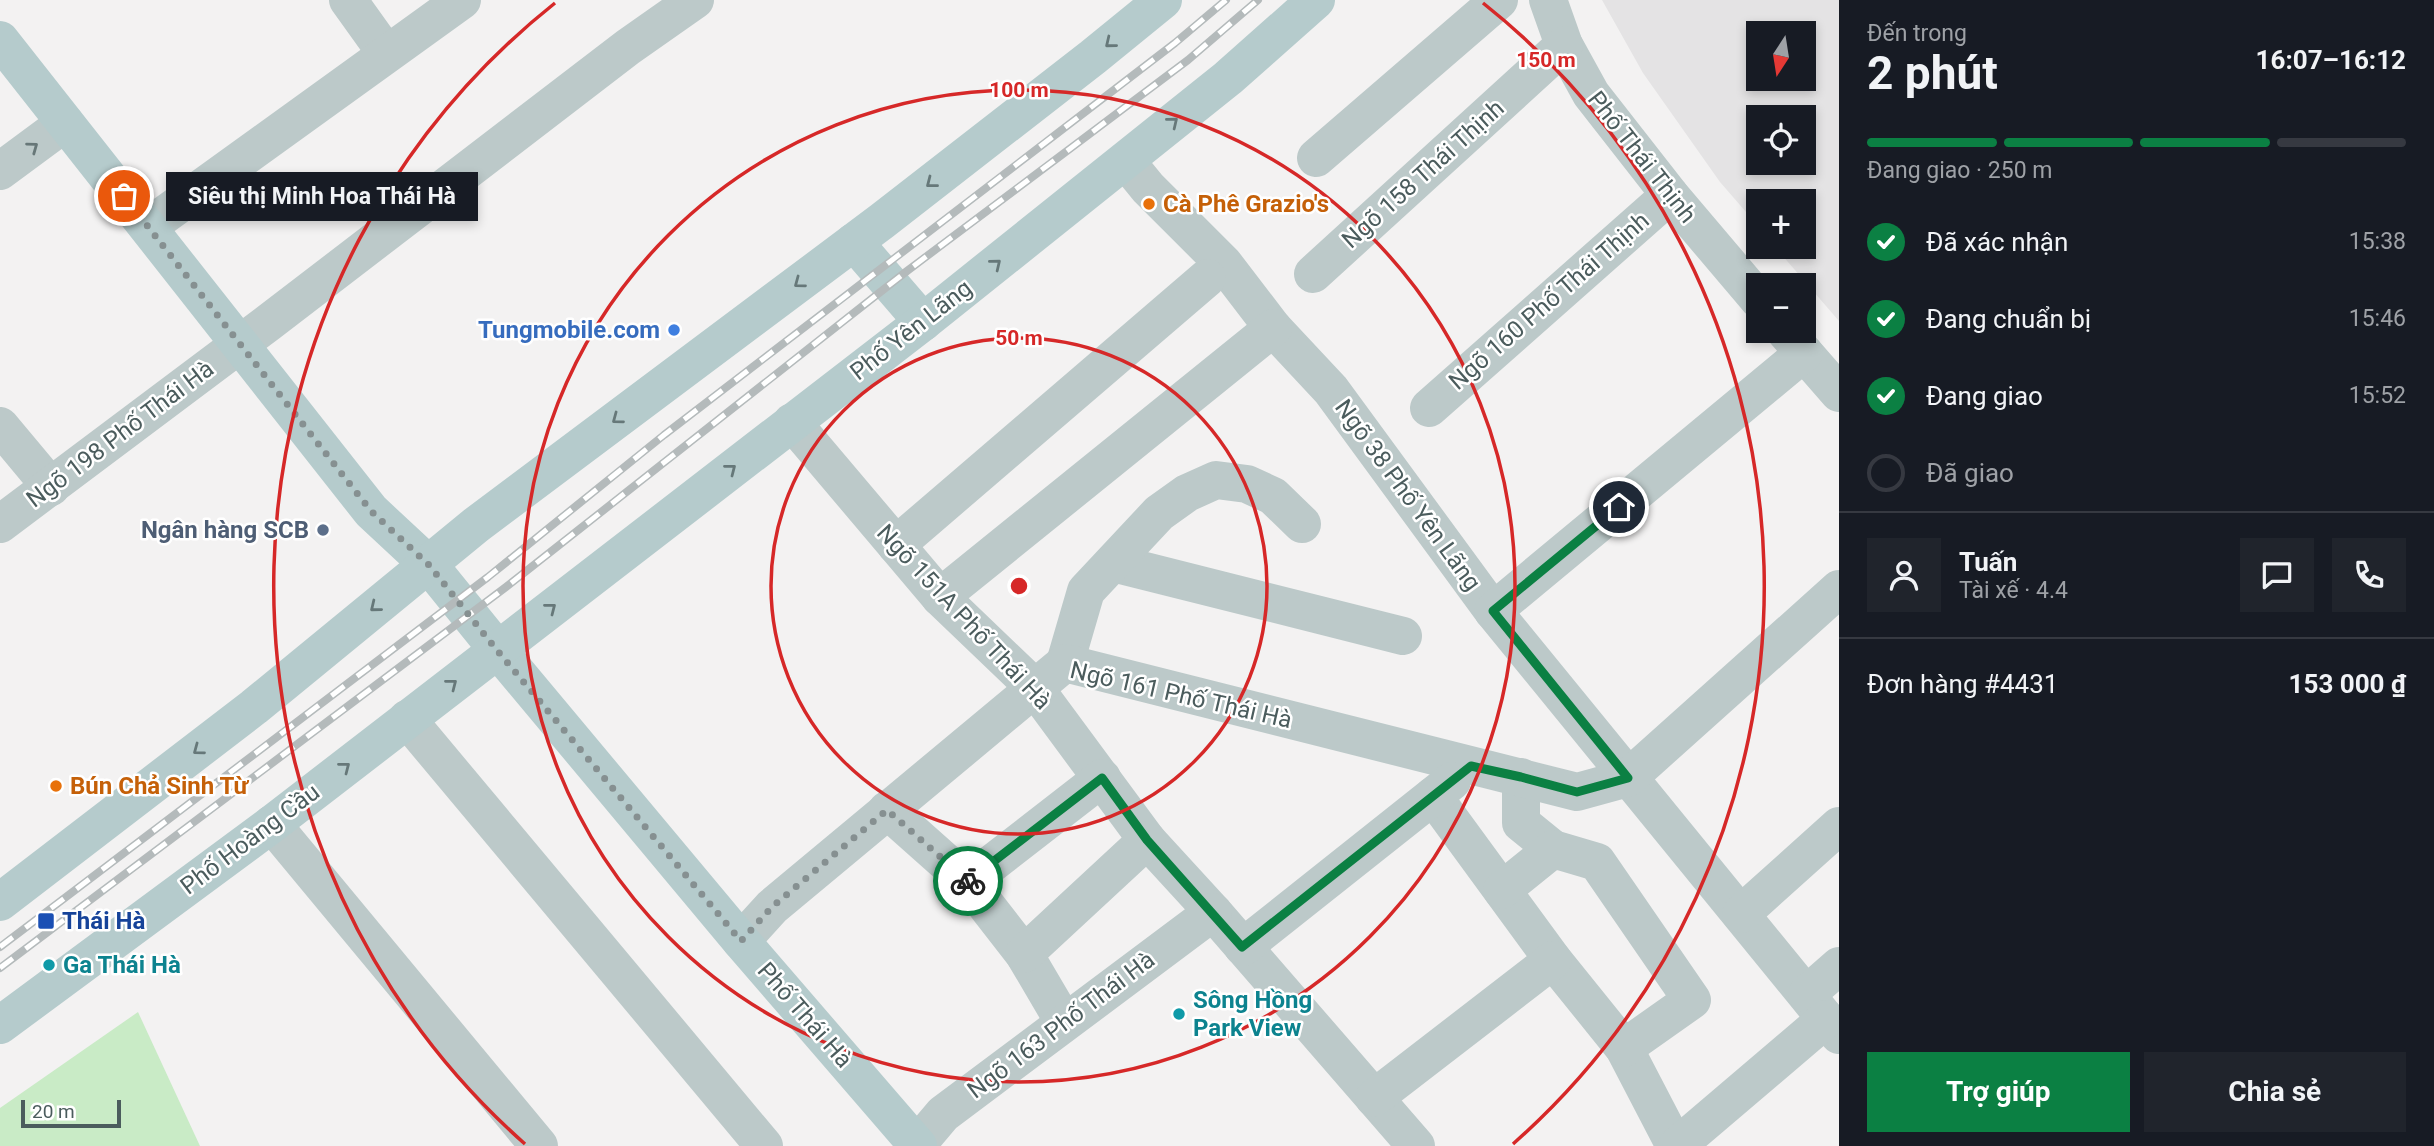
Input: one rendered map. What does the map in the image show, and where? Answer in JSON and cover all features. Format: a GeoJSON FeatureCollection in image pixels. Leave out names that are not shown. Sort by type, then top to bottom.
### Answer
{"type":"FeatureCollection","features":[{"type":"Feature","properties":{"kind":"main road"},"geometry":{"type":"LineString","coordinates":[[0,902],[254,707],[498,509],[854,242],[1163,0]]}},
{"type":"Feature","properties":{"kind":"main road","name":"Phố Yên Lãng"},"geometry":{"type":"LineString","coordinates":[[496,649],[923,322],[1228,78],[1316,0]]}},
{"type":"Feature","properties":{"kind":"main road","name":"Phố Thái Hà"},"geometry":{"type":"LineString","coordinates":[[0,40],[371,511],[429,565],[741,941],[917,1146]]}},
{"type":"Feature","properties":{"kind":"main road"},"geometry":{"type":"LineString","coordinates":[[854,242],[923,322]]}},
{"type":"Feature","properties":{"kind":"main road","name":"Phố Hoàng Cầu"},"geometry":{"type":"LineString","coordinates":[[0,1025],[272,824],[496,649]]}},
{"type":"Feature","properties":{"kind":"street"},"geometry":{"type":"LineString","coordinates":[[348,0],[386,53]]}},
{"type":"Feature","properties":{"kind":"street"},"geometry":{"type":"LineString","coordinates":[[149,226],[461,0]]}},
{"type":"Feature","properties":{"kind":"street","name":"Ngõ 198 Phố Thái Hà"},"geometry":{"type":"LineString","coordinates":[[0,524],[241,344],[628,47],[695,0]]}},
{"type":"Feature","properties":{"kind":"street"},"geometry":{"type":"LineString","coordinates":[[1316,158],[1499,0]]}},
{"type":"Feature","properties":{"kind":"street","name":"Phố Thái Thịnh"},"geometry":{"type":"LineString","coordinates":[[1548,0],[1564,45],[1591,94],[1670,195],[1746,285]]}},
{"type":"Feature","properties":{"kind":"street","name":"Ngõ 158 Thái Thịnh"},"geometry":{"type":"LineString","coordinates":[[1313,274],[1564,45]]}},
{"type":"Feature","properties":{"kind":"street"},"geometry":{"type":"LineString","coordinates":[[0,171],[65,123]]}},
{"type":"Feature","properties":{"kind":"street","name":"Ngõ 38 Phố Yên Lãng"},"geometry":{"type":"LineString","coordinates":[[1126,160],[1148,188],[1224,264],[1273,328],[1331,390],[1493,611],[1824,1016]]}},
{"type":"Feature","properties":{"kind":"street","name":"Ngõ 160 Phố Thái Thịnh"},"geometry":{"type":"LineString","coordinates":[[1429,408],[1670,195]]}},
{"type":"Feature","properties":{"kind":"street"},"geometry":{"type":"LineString","coordinates":[[896,545],[1208,278]]}},
{"type":"Feature","properties":{"kind":"street"},"geometry":{"type":"LineString","coordinates":[[940,597],[1273,328]]}},
{"type":"Feature","properties":{"kind":"street"},"geometry":{"type":"LineString","coordinates":[[1493,611],[1794,343]]}},
{"type":"Feature","properties":{"kind":"street"},"geometry":{"type":"LineString","coordinates":[[1796,343],[1839,393]]}},
{"type":"Feature","properties":{"kind":"street","name":"Ngõ 151A Phố Thái Hà"},"geometry":{"type":"LineString","coordinates":[[792,422],[940,597],[1034,687],[1147,840],[1416,1146]]}},
{"type":"Feature","properties":{"kind":"street"},"geometry":{"type":"LineString","coordinates":[[0,426],[51,487]]}},
{"type":"Feature","properties":{"kind":"street"},"geometry":{"type":"LineString","coordinates":[[1065,663],[1086,592],[1159,513],[1187,493],[1216,480],[1247,484],[1273,496],[1302,524]]}},
{"type":"Feature","properties":{"kind":"street"},"geometry":{"type":"LineString","coordinates":[[1113,564],[1403,636]]}},
{"type":"Feature","properties":{"kind":"street"},"geometry":{"type":"LineString","coordinates":[[1628,778],[1839,589]]}},
{"type":"Feature","properties":{"kind":"street","name":"Ngõ 161 Phố Thái Hà"},"geometry":{"type":"LineString","coordinates":[[741,941],[772,907],[1065,663],[1577,792],[1628,778]]}},
{"type":"Feature","properties":{"kind":"street"},"geometry":{"type":"LineString","coordinates":[[407,719],[764,1146]]}},
{"type":"Feature","properties":{"kind":"street"},"geometry":{"type":"LineString","coordinates":[[1242,947],[1471,766]]}},
{"type":"Feature","properties":{"kind":"street"},"geometry":{"type":"LineString","coordinates":[[1521,777],[1521,823],[1553,849],[1597,862],[1692,1000],[1624,1048]]}},
{"type":"Feature","properties":{"kind":"street"},"geometry":{"type":"LineString","coordinates":[[968,882],[1102,778]]}},
{"type":"Feature","properties":{"kind":"street"},"geometry":{"type":"LineString","coordinates":[[1433,796],[1553,960],[1624,1048],[1676,1146],[1824,1016],[1839,966]]}},
{"type":"Feature","properties":{"kind":"street"},"geometry":{"type":"LineString","coordinates":[[887,810],[968,882],[1024,954],[1064,1021]]}},
{"type":"Feature","properties":{"kind":"street"},"geometry":{"type":"LineString","coordinates":[[272,824],[539,1146]]}},
{"type":"Feature","properties":{"kind":"street"},"geometry":{"type":"LineString","coordinates":[[1741,914],[1839,827]]}},
{"type":"Feature","properties":{"kind":"street"},"geometry":{"type":"LineString","coordinates":[[1024,954],[1147,840]]}},
{"type":"Feature","properties":{"kind":"street"},"geometry":{"type":"LineString","coordinates":[[1502,890],[1553,849]]}},
{"type":"Feature","properties":{"kind":"street","name":"Ngõ 163 Phố Thái Hà"},"geometry":{"type":"LineString","coordinates":[[917,1146],[943,1114],[1213,912]]}},
{"type":"Feature","properties":{"kind":"street"},"geometry":{"type":"LineString","coordinates":[[1374,1098],[1553,960]]}},
{"type":"Feature","properties":{"kind":"shaded area"},"geometry":{"type":"Polygon","coordinates":[[[1602,0],[1839,0],[1839,321],[1816,294],[1816,273],[1797,273],[1785,259],[1816,259],[1816,189],[1746,189],[1746,212],[1720,182],[1643,73],[1602,0]]]}},
{"type":"Feature","properties":{"kind":"green space"},"geometry":{"type":"Polygon","coordinates":[[[138,1012],[200,1146],[0,1146],[0,1108],[138,1012]]]}},
{"type":"Feature","properties":{"kind":"railway"},"geometry":{"type":"LineString","coordinates":[[0,947],[488,577],[664,435],[1175,43],[1226,0]]}},
{"type":"Feature","properties":{"kind":"railway"},"geometry":{"type":"LineString","coordinates":[[0,968],[506,587],[907,271],[1188,60],[1258,0]]}},
{"type":"Feature","properties":{"kind":"way so far"},"geometry":{"type":"LineString","coordinates":[[124,196],[371,511],[429,565],[741,941],[772,907],[887,810],[968,881]]}},
{"type":"Feature","properties":{"kind":"place","name":"Siêu thị Minh Hoa Thái Hà"},"geometry":{"type":"Point","coordinates":[124,196]}},
{"type":"Feature","properties":{"kind":"place","name":"Cà Phê Grazio's"},"geometry":{"type":"Point","coordinates":[1149,204]}},
{"type":"Feature","properties":{"kind":"place","name":"Tungmobile.com"},"geometry":{"type":"Point","coordinates":[674,330]}},
{"type":"Feature","properties":{"kind":"place","name":"Ngân hàng SCB"},"geometry":{"type":"Point","coordinates":[323,530]}},
{"type":"Feature","properties":{"kind":"place","name":"Bún Chả Sinh Từ"},"geometry":{"type":"Point","coordinates":[56,786]}},
{"type":"Feature","properties":{"kind":"place","name":"Thái Hà"},"geometry":{"type":"Point","coordinates":[46,921]}},
{"type":"Feature","properties":{"kind":"place","name":"Ga Thái Hà"},"geometry":{"type":"Point","coordinates":[49,965]}},
{"type":"Feature","properties":{"kind":"place","name":"Sông Hồng Park View"},"geometry":{"type":"Point","coordinates":[1179,1014]}},
{"type":"Feature","properties":{"kind":"route"},"geometry":{"type":"LineString","coordinates":[[968,881],[1102,778],[1147,840],[1242,947],[1471,766],[1577,792],[1628,778],[1493,611],[1619,507]]}}]}
